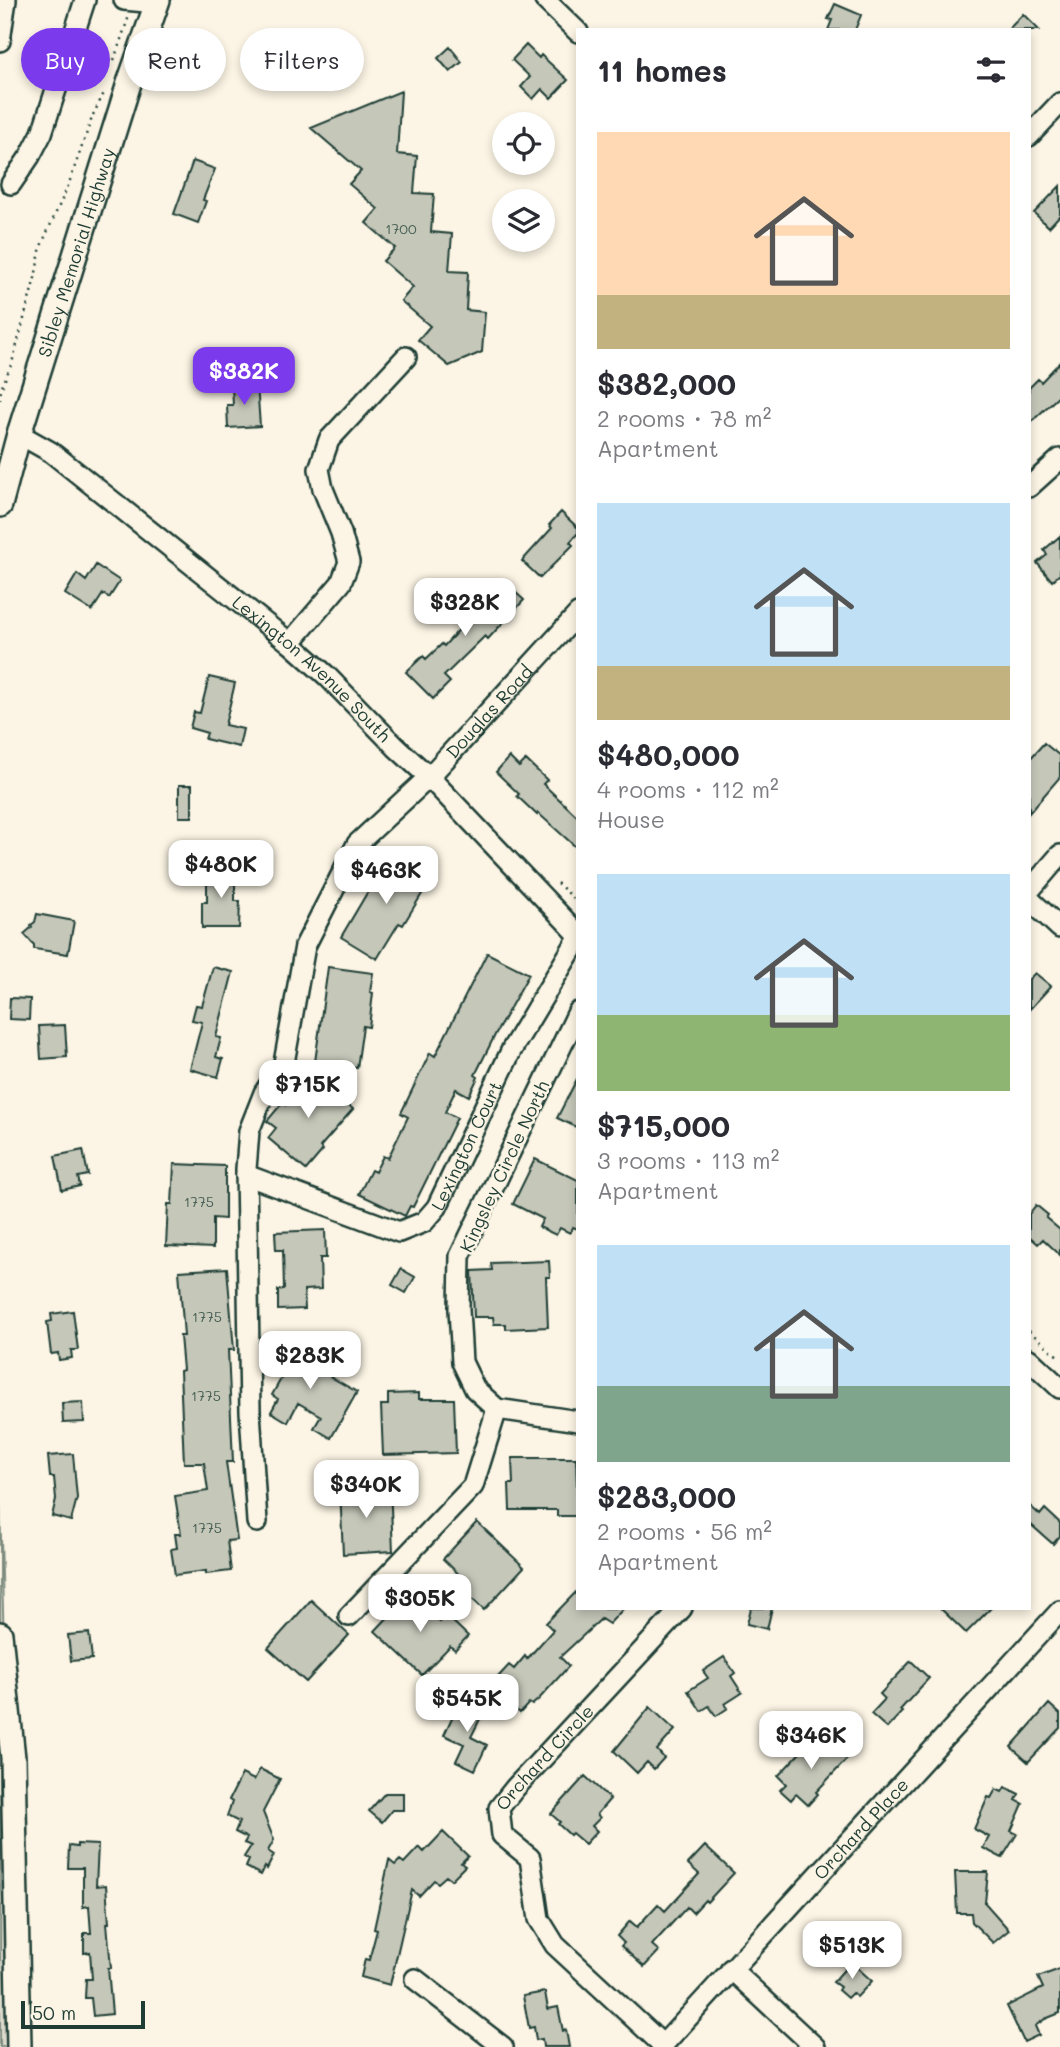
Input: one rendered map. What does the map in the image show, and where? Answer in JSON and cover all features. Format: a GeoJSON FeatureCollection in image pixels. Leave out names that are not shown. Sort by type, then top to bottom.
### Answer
{"type":"FeatureCollection","features":[{"type":"Feature","properties":{"kind":"main road","name":"Sibley Memorial Highway"},"geometry":{"type":"LineString","coordinates":[[0,505],[19,434],[126,93],[158,1]]}},
{"type":"Feature","properties":{"kind":"main road"},"geometry":{"type":"LineString","coordinates":[[0,1634],[13,1758],[19,2047]]}},
{"type":"Feature","properties":{"kind":"street"},"geometry":{"type":"LineString","coordinates":[[0,41],[6,0]]}},
{"type":"Feature","properties":{"kind":"street"},"geometry":{"type":"LineString","coordinates":[[11,184],[42,133],[85,0]]}},
{"type":"Feature","properties":{"kind":"street"},"geometry":{"type":"LineString","coordinates":[[545,0],[576,30]]}},
{"type":"Feature","properties":{"kind":"street"},"geometry":{"type":"LineString","coordinates":[[129,1],[158,1]]}},
{"type":"Feature","properties":{"kind":"street"},"geometry":{"type":"LineString","coordinates":[[1031,134],[1060,103]]}},
{"type":"Feature","properties":{"kind":"street"},"geometry":{"type":"LineString","coordinates":[[290,643],[341,583],[349,562],[341,533],[323,489],[319,469],[329,440],[406,357]]}},
{"type":"Feature","properties":{"kind":"street","name":"Lexington Avenue South"},"geometry":{"type":"LineString","coordinates":[[19,434],[51,452],[290,643],[327,676],[429,777],[576,935]]}},
{"type":"Feature","properties":{"kind":"street"},"geometry":{"type":"LineString","coordinates":[[1031,485],[1060,459]]}},
{"type":"Feature","properties":{"kind":"street","name":"Douglas Road"},"geometry":{"type":"LineString","coordinates":[[257,1522],[250,1411],[246,1175],[249,1131],[264,1093],[284,1063],[305,946],[357,844],[429,777],[576,616]]}},
{"type":"Feature","properties":{"kind":"street"},"geometry":{"type":"LineString","coordinates":[[1031,889],[1060,855]]}},
{"type":"Feature","properties":{"kind":"street"},"geometry":{"type":"LineString","coordinates":[[1031,901],[1060,928]]}},
{"type":"Feature","properties":{"kind":"street","name":"Lexington Court"},"geometry":{"type":"LineString","coordinates":[[246,1175],[399,1232],[424,1222],[437,1207],[512,1049],[576,940]]}},
{"type":"Feature","properties":{"kind":"street","name":"Kingsley Circle North"},"geometry":{"type":"LineString","coordinates":[[497,1409],[475,1388],[462,1362],[460,1256],[576,1016]]}},
{"type":"Feature","properties":{"kind":"street"},"geometry":{"type":"LineString","coordinates":[[1031,1360],[1057,1379]]}},
{"type":"Feature","properties":{"kind":"street"},"geometry":{"type":"LineString","coordinates":[[349,1616],[473,1486],[497,1409],[574,1420]]}},
{"type":"Feature","properties":{"kind":"street","name":"Orchard Circle"},"geometry":{"type":"LineString","coordinates":[[662,2046],[555,1945],[539,1919],[530,1858],[502,1835],[499,1808],[680,1610]]}},
{"type":"Feature","properties":{"kind":"street","name":"Orchard Place"},"geometry":{"type":"LineString","coordinates":[[662,2046],[1060,1611]]}},
{"type":"Feature","properties":{"kind":"street"},"geometry":{"type":"LineString","coordinates":[[731,1969],[815,2047]]}},
{"type":"Feature","properties":{"kind":"street"},"geometry":{"type":"LineString","coordinates":[[415,1979],[503,2047]]}},
{"type":"Feature","properties":{"kind":"path"},"geometry":{"type":"LineString","coordinates":[[114,60],[129,1]]}},
{"type":"Feature","properties":{"kind":"path"},"geometry":{"type":"LineString","coordinates":[[0,400],[35,278],[41,246],[68,186],[104,91]]}},
{"type":"Feature","properties":{"kind":"path"},"geometry":{"type":"LineString","coordinates":[[1031,1333],[1060,1358]]}},
{"type":"Feature","properties":{"kind":"shaded area"},"geometry":{"type":"Polygon","coordinates":[[[0,1502],[15,2047],[0,2047],[0,1502]]]}},
{"type":"Feature","properties":{"kind":"building"},"geometry":{"type":"Polygon","coordinates":[[[835,4],[861,15],[856,28],[829,28],[832,20],[828,19],[835,4]]]}},
{"type":"Feature","properties":{"kind":"building"},"geometry":{"type":"Polygon","coordinates":[[[1023,14],[1039,30],[1031,28],[1010,28],[1023,14]]]}},
{"type":"Feature","properties":{"kind":"building"},"geometry":{"type":"Polygon","coordinates":[[[526,45],[568,80],[551,98],[542,89],[533,99],[521,87],[530,77],[512,60],[526,45]]]}},
{"type":"Feature","properties":{"kind":"building"},"geometry":{"type":"Polygon","coordinates":[[[450,47],[462,62],[450,72],[438,58],[450,47]]]}},
{"type":"Feature","properties":{"kind":"building"},"geometry":{"type":"Polygon","coordinates":[[[401,91],[397,154],[417,156],[414,193],[434,194],[431,232],[452,234],[449,271],[468,272],[466,310],[485,312],[482,352],[449,366],[418,340],[430,326],[401,301],[413,287],[383,261],[395,248],[366,223],[378,209],[349,184],[361,171],[311,128],[401,91]]]}},
{"type":"Feature","properties":{"kind":"building"},"geometry":{"type":"Polygon","coordinates":[[[193,161],[215,169],[203,200],[206,201],[198,223],[174,214],[193,161]]]}},
{"type":"Feature","properties":{"kind":"building"},"geometry":{"type":"Polygon","coordinates":[[[1060,186],[1060,215],[1049,227],[1034,213],[1060,186]]]}},
{"type":"Feature","properties":{"kind":"building"},"geometry":{"type":"Polygon","coordinates":[[[1060,362],[1060,395],[1031,422],[1031,386],[1038,379],[1041,382],[1060,362]]]}},
{"type":"Feature","properties":{"kind":"building"},"geometry":{"type":"Polygon","coordinates":[[[257,384],[260,426],[228,428],[227,405],[233,405],[232,385],[257,384]]]}},
{"type":"Feature","properties":{"kind":"building"},"geometry":{"type":"Polygon","coordinates":[[[561,512],[576,526],[576,535],[570,542],[573,545],[540,578],[522,561],[552,528],[549,525],[561,512]]]}},
{"type":"Feature","properties":{"kind":"building"},"geometry":{"type":"Polygon","coordinates":[[[1060,536],[1060,574],[1052,581],[1037,563],[1047,555],[1044,550],[1060,536]]]}},
{"type":"Feature","properties":{"kind":"building"},"geometry":{"type":"Polygon","coordinates":[[[96,565],[120,581],[109,598],[103,594],[92,611],[65,594],[77,574],[86,581],[96,565]]]}},
{"type":"Feature","properties":{"kind":"building"},"geometry":{"type":"Polygon","coordinates":[[[504,582],[524,600],[488,639],[485,636],[444,676],[450,682],[433,699],[406,672],[423,656],[426,659],[442,644],[444,646],[476,611],[466,603],[477,591],[487,600],[504,582]]]}},
{"type":"Feature","properties":{"kind":"building"},"geometry":{"type":"Polygon","coordinates":[[[209,677],[235,683],[225,725],[243,729],[239,747],[205,739],[207,733],[190,728],[194,712],[200,713],[209,677]]]}},
{"type":"Feature","properties":{"kind":"building"},"geometry":{"type":"Polygon","coordinates":[[[1044,743],[1060,756],[1060,777],[1031,811],[1031,758],[1044,743]]]}},
{"type":"Feature","properties":{"kind":"building"},"geometry":{"type":"Polygon","coordinates":[[[509,757],[519,767],[526,760],[547,780],[543,784],[576,815],[576,847],[538,813],[537,815],[496,772],[509,757]]]}},
{"type":"Feature","properties":{"kind":"building"},"geometry":{"type":"Polygon","coordinates":[[[179,785],[192,785],[192,817],[179,817],[179,785]]]}},
{"type":"Feature","properties":{"kind":"building"},"geometry":{"type":"Polygon","coordinates":[[[390,854],[431,879],[403,925],[399,923],[377,959],[341,937],[390,854]]]}},
{"type":"Feature","properties":{"kind":"building"},"geometry":{"type":"Polygon","coordinates":[[[207,868],[235,868],[235,901],[240,901],[239,928],[202,928],[202,902],[207,902],[207,868]]]}},
{"type":"Feature","properties":{"kind":"building"},"geometry":{"type":"Polygon","coordinates":[[[37,914],[74,921],[68,954],[34,949],[34,945],[24,934],[32,927],[37,914]]]}},
{"type":"Feature","properties":{"kind":"building"},"geometry":{"type":"Polygon","coordinates":[[[487,953],[529,974],[475,1075],[478,1077],[469,1096],[456,1089],[445,1112],[457,1118],[413,1207],[410,1206],[405,1216],[359,1194],[371,1170],[375,1172],[383,1156],[388,1158],[408,1117],[401,1113],[430,1053],[435,1056],[487,953]]]}},
{"type":"Feature","properties":{"kind":"building"},"geometry":{"type":"Polygon","coordinates":[[[213,967],[233,972],[216,1037],[221,1038],[216,1057],[223,1059],[218,1077],[190,1069],[202,1022],[192,1020],[196,1005],[202,1006],[213,967]]]}},
{"type":"Feature","properties":{"kind":"building"},"geometry":{"type":"Polygon","coordinates":[[[328,967],[373,973],[369,1027],[363,1026],[357,1068],[315,1062],[328,967]]]}},
{"type":"Feature","properties":{"kind":"building"},"geometry":{"type":"Polygon","coordinates":[[[1035,973],[1051,986],[1031,1008],[1031,977],[1035,973]]]}},
{"type":"Feature","properties":{"kind":"building"},"geometry":{"type":"Polygon","coordinates":[[[10,998],[30,999],[29,1020],[9,1019],[10,998]]]}},
{"type":"Feature","properties":{"kind":"building"},"geometry":{"type":"Polygon","coordinates":[[[65,1025],[67,1057],[41,1059],[39,1026],[65,1025]]]}},
{"type":"Feature","properties":{"kind":"building"},"geometry":{"type":"Polygon","coordinates":[[[314,1071],[353,1109],[320,1147],[323,1150],[306,1170],[268,1138],[276,1128],[267,1121],[283,1102],[286,1105],[314,1071]]]}},
{"type":"Feature","properties":{"kind":"building"},"geometry":{"type":"Polygon","coordinates":[[[576,1081],[576,1127],[557,1118],[576,1081]]]}},
{"type":"Feature","properties":{"kind":"building"},"geometry":{"type":"Polygon","coordinates":[[[83,1150],[88,1175],[78,1177],[80,1186],[62,1190],[55,1156],[83,1150]]]}},
{"type":"Feature","properties":{"kind":"building"},"geometry":{"type":"Polygon","coordinates":[[[535,1159],[576,1179],[576,1228],[573,1227],[570,1233],[560,1228],[556,1235],[539,1227],[543,1219],[513,1204],[535,1159]]]}},
{"type":"Feature","properties":{"kind":"building"},"geometry":{"type":"Polygon","coordinates":[[[174,1164],[225,1166],[225,1219],[213,1218],[213,1248],[166,1246],[174,1164]]]}},
{"type":"Feature","properties":{"kind":"building"},"geometry":{"type":"Polygon","coordinates":[[[1036,1205],[1060,1230],[1060,1255],[1043,1239],[1038,1244],[1031,1238],[1031,1211],[1036,1205]]]}},
{"type":"Feature","properties":{"kind":"building"},"geometry":{"type":"Polygon","coordinates":[[[325,1230],[326,1258],[320,1258],[321,1289],[304,1290],[305,1309],[278,1310],[278,1290],[284,1289],[283,1250],[276,1250],[275,1232],[325,1230]]]}},
{"type":"Feature","properties":{"kind":"building"},"geometry":{"type":"Polygon","coordinates":[[[549,1261],[550,1277],[546,1277],[548,1327],[506,1329],[506,1324],[494,1324],[493,1317],[474,1317],[472,1271],[492,1270],[491,1263],[549,1261]]]}},
{"type":"Feature","properties":{"kind":"building"},"geometry":{"type":"Polygon","coordinates":[[[227,1268],[234,1350],[228,1350],[233,1462],[226,1462],[237,1540],[227,1541],[231,1571],[175,1575],[171,1549],[177,1548],[175,1534],[181,1534],[175,1496],[208,1491],[204,1463],[184,1463],[180,1336],[184,1336],[179,1271],[227,1268]]]}},
{"type":"Feature","properties":{"kind":"building"},"geometry":{"type":"Polygon","coordinates":[[[401,1269],[415,1277],[406,1293],[392,1285],[401,1269]]]}},
{"type":"Feature","properties":{"kind":"building"},"geometry":{"type":"Polygon","coordinates":[[[73,1311],[78,1350],[71,1350],[72,1358],[59,1360],[58,1353],[51,1354],[47,1322],[52,1321],[51,1314],[73,1311]]]}},
{"type":"Feature","properties":{"kind":"building"},"geometry":{"type":"Polygon","coordinates":[[[287,1342],[309,1354],[305,1362],[357,1392],[331,1438],[314,1428],[321,1416],[298,1403],[288,1422],[271,1412],[278,1399],[272,1395],[287,1368],[275,1362],[287,1342]]]}},
{"type":"Feature","properties":{"kind":"building"},"geometry":{"type":"Polygon","coordinates":[[[419,1393],[419,1399],[454,1399],[456,1453],[383,1455],[381,1405],[388,1405],[388,1394],[419,1393]]]}},
{"type":"Feature","properties":{"kind":"building"},"geometry":{"type":"Polygon","coordinates":[[[83,1402],[84,1422],[63,1423],[62,1403],[83,1402]]]}},
{"type":"Feature","properties":{"kind":"building"},"geometry":{"type":"Polygon","coordinates":[[[73,1454],[77,1498],[71,1521],[52,1516],[56,1499],[48,1456],[73,1454]]]}},
{"type":"Feature","properties":{"kind":"building"},"geometry":{"type":"Polygon","coordinates":[[[512,1458],[576,1458],[576,1516],[557,1516],[557,1510],[510,1510],[509,1484],[513,1484],[512,1458]]]}},
{"type":"Feature","properties":{"kind":"building"},"geometry":{"type":"Polygon","coordinates":[[[390,1486],[393,1551],[343,1554],[340,1489],[390,1486]]]}},
{"type":"Feature","properties":{"kind":"building"},"geometry":{"type":"Polygon","coordinates":[[[1031,1507],[1040,1515],[1045,1509],[1060,1523],[1060,1536],[1053,1544],[1031,1525],[1031,1507]]]}},
{"type":"Feature","properties":{"kind":"building"},"geometry":{"type":"Polygon","coordinates":[[[477,1522],[524,1567],[484,1610],[466,1593],[472,1587],[443,1559],[477,1522]]]}},
{"type":"Feature","properties":{"kind":"building"},"geometry":{"type":"Polygon","coordinates":[[[576,1592],[576,1610],[622,1610],[609,1624],[601,1619],[560,1657],[569,1666],[539,1699],[532,1705],[529,1703],[520,1713],[499,1695],[508,1686],[498,1677],[509,1665],[514,1669],[525,1656],[527,1659],[553,1630],[546,1623],[576,1592]]]}},
{"type":"Feature","properties":{"kind":"building"},"geometry":{"type":"Polygon","coordinates":[[[410,1594],[440,1622],[446,1615],[468,1636],[455,1650],[450,1646],[422,1675],[375,1631],[410,1594]]]}},
{"type":"Feature","properties":{"kind":"building"},"geometry":{"type":"Polygon","coordinates":[[[311,1600],[349,1635],[306,1682],[268,1648],[311,1600]]]}},
{"type":"Feature","properties":{"kind":"building"},"geometry":{"type":"Polygon","coordinates":[[[750,1610],[772,1610],[767,1629],[747,1624],[750,1610]]]}},
{"type":"Feature","properties":{"kind":"building"},"geometry":{"type":"Polygon","coordinates":[[[942,1610],[989,1610],[966,1633],[942,1610]]]}},
{"type":"Feature","properties":{"kind":"building"},"geometry":{"type":"Polygon","coordinates":[[[89,1633],[92,1659],[71,1661],[68,1635],[89,1633]]]}},
{"type":"Feature","properties":{"kind":"building"},"geometry":{"type":"Polygon","coordinates":[[[724,1657],[735,1673],[731,1676],[742,1693],[725,1704],[728,1708],[716,1716],[709,1706],[701,1711],[688,1691],[708,1678],[703,1671],[724,1657]]]}},
{"type":"Feature","properties":{"kind":"building"},"geometry":{"type":"Polygon","coordinates":[[[911,1661],[929,1678],[887,1728],[871,1714],[885,1699],[880,1694],[911,1661]]]}},
{"type":"Feature","properties":{"kind":"building"},"geometry":{"type":"Polygon","coordinates":[[[460,1700],[484,1711],[471,1737],[487,1745],[475,1770],[456,1761],[464,1744],[444,1735],[460,1700]]]}},
{"type":"Feature","properties":{"kind":"building"},"geometry":{"type":"Polygon","coordinates":[[[1049,1704],[1060,1714],[1060,1728],[1028,1762],[1011,1747],[1049,1704]]]}},
{"type":"Feature","properties":{"kind":"building"},"geometry":{"type":"Polygon","coordinates":[[[650,1707],[675,1730],[657,1750],[664,1758],[654,1769],[647,1762],[637,1773],[614,1751],[650,1707]]]}},
{"type":"Feature","properties":{"kind":"building"},"geometry":{"type":"Polygon","coordinates":[[[814,1738],[825,1749],[831,1742],[848,1758],[816,1792],[818,1794],[808,1805],[796,1794],[791,1800],[780,1790],[786,1784],[778,1776],[814,1738]]]}},
{"type":"Feature","properties":{"kind":"building"},"geometry":{"type":"Polygon","coordinates":[[[260,1769],[280,1779],[263,1812],[274,1840],[268,1851],[274,1855],[261,1875],[246,1867],[249,1860],[244,1857],[251,1846],[244,1843],[247,1838],[235,1832],[239,1822],[227,1816],[232,1802],[229,1800],[242,1774],[254,1780],[260,1769]]]}},
{"type":"Feature","properties":{"kind":"building"},"geometry":{"type":"Polygon","coordinates":[[[585,1776],[610,1799],[597,1814],[600,1818],[592,1826],[597,1831],[585,1844],[572,1833],[570,1835],[551,1814],[585,1776]]]}},
{"type":"Feature","properties":{"kind":"building"},"geometry":{"type":"Polygon","coordinates":[[[1005,1787],[1019,1794],[1016,1800],[1023,1804],[1011,1831],[1017,1834],[1002,1858],[983,1848],[989,1837],[974,1829],[988,1797],[991,1798],[996,1789],[1002,1792],[1005,1787]]]}},
{"type":"Feature","properties":{"kind":"building"},"geometry":{"type":"Polygon","coordinates":[[[385,1793],[403,1793],[403,1810],[392,1810],[382,1822],[369,1811],[385,1793]]]}},
{"type":"Feature","properties":{"kind":"building"},"geometry":{"type":"Polygon","coordinates":[[[443,1832],[468,1856],[461,1863],[465,1866],[451,1880],[446,1876],[438,1883],[434,1880],[419,1896],[412,1890],[390,1985],[361,1977],[377,1930],[374,1929],[389,1860],[395,1865],[400,1860],[404,1863],[419,1847],[424,1852],[443,1832]]]}},
{"type":"Feature","properties":{"kind":"building"},"geometry":{"type":"Polygon","coordinates":[[[77,1844],[98,1845],[96,1886],[106,1885],[112,2014],[93,2016],[91,1998],[85,1998],[86,1979],[92,1979],[90,1952],[84,1953],[84,1933],[91,1933],[89,1906],[83,1907],[83,1868],[68,1868],[69,1846],[77,1847],[77,1844]]]}},
{"type":"Feature","properties":{"kind":"building"},"geometry":{"type":"Polygon","coordinates":[[[705,1846],[734,1873],[693,1913],[687,1907],[652,1945],[659,1951],[644,1967],[621,1946],[624,1943],[617,1936],[630,1921],[637,1927],[658,1904],[665,1911],[699,1874],[688,1864],[705,1846]]]}},
{"type":"Feature","properties":{"kind":"building"},"geometry":{"type":"Polygon","coordinates":[[[955,1872],[988,1872],[985,1903],[1009,1930],[993,1943],[972,1922],[971,1913],[957,1913],[955,1872]]]}},
{"type":"Feature","properties":{"kind":"building"},"geometry":{"type":"Polygon","coordinates":[[[851,1962],[872,1981],[857,1997],[852,1993],[847,1998],[833,1982],[851,1962]]]}},
{"type":"Feature","properties":{"kind":"building"},"geometry":{"type":"Polygon","coordinates":[[[1060,1969],[1060,2013],[1035,2026],[1039,2035],[1024,2042],[1007,2006],[1043,1988],[1038,1977],[1060,1969]]]}},
{"type":"Feature","properties":{"kind":"building"},"geometry":{"type":"Polygon","coordinates":[[[545,1992],[548,2009],[558,2007],[569,2047],[543,2047],[542,2039],[536,2040],[534,2027],[529,2028],[523,1996],[545,1992]]]}}]}
